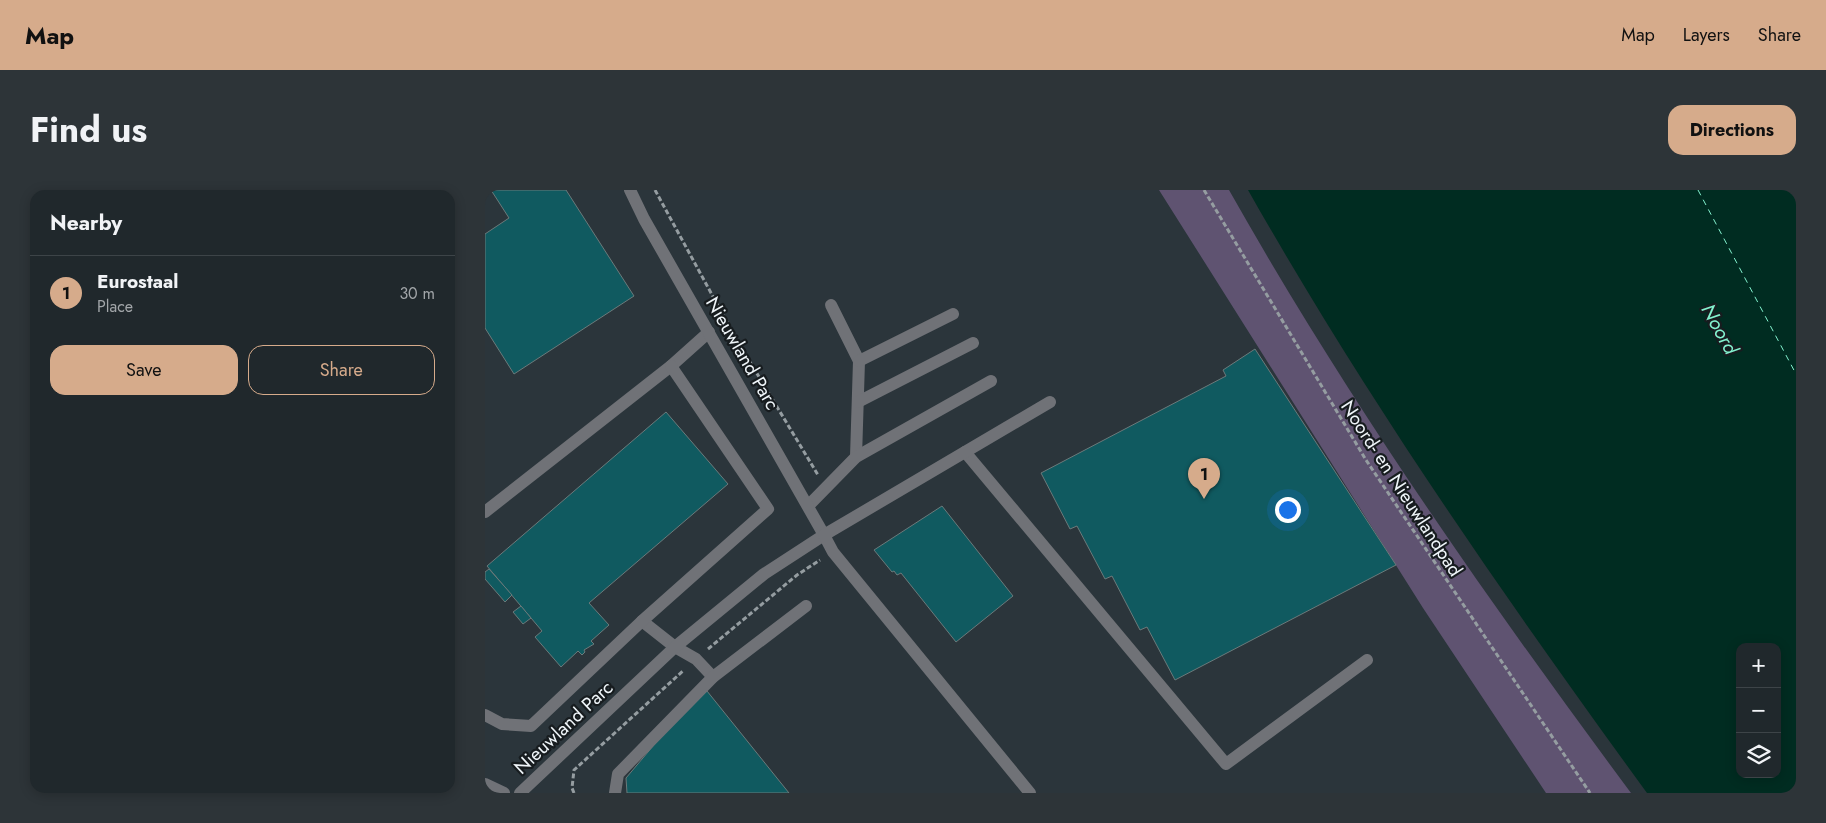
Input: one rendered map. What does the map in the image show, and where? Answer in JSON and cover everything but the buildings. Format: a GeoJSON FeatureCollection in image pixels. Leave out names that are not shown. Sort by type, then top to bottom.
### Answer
{"type":"FeatureCollection","features":[{"type":"Feature","properties":{"kind":"street","name":"Nieuwland Parc"},"geometry":{"type":"LineString","coordinates":[[630,190],[644,218],[809,505],[824,535]]}},
{"type":"Feature","properties":{"kind":"street"},"geometry":{"type":"LineString","coordinates":[[831,305],[859,361],[856,457]]}},
{"type":"Feature","properties":{"kind":"street"},"geometry":{"type":"LineString","coordinates":[[859,361],[953,314]]}},
{"type":"Feature","properties":{"kind":"street"},"geometry":{"type":"LineString","coordinates":[[485,512],[671,366],[709,332]]}},
{"type":"Feature","properties":{"kind":"street"},"geometry":{"type":"LineString","coordinates":[[858,402],[973,343]]}},
{"type":"Feature","properties":{"kind":"street","name":"Nieuwland Parc"},"geometry":{"type":"LineString","coordinates":[[485,715],[502,724],[531,726],[642,621],[767,509],[671,366]]}},
{"type":"Feature","properties":{"kind":"street"},"geometry":{"type":"LineString","coordinates":[[809,505],[827,489],[856,457],[991,380]]}},
{"type":"Feature","properties":{"kind":"street","name":"Nieuwland Parc"},"geometry":{"type":"LineString","coordinates":[[520,793],[675,647],[765,574],[824,535],[1051,402]]}},
{"type":"Feature","properties":{"kind":"street"},"geometry":{"type":"LineString","coordinates":[[965,452],[1226,764],[1367,660]]}},
{"type":"Feature","properties":{"kind":"street"},"geometry":{"type":"LineString","coordinates":[[824,535],[833,552],[1030,793]]}},
{"type":"Feature","properties":{"kind":"street"},"geometry":{"type":"LineString","coordinates":[[615,793],[618,774],[713,677],[805,606]]}},
{"type":"Feature","properties":{"kind":"street"},"geometry":{"type":"LineString","coordinates":[[642,621],[675,647],[696,659],[713,677]]}},
{"type":"Feature","properties":{"kind":"street","name":"Nieuwland Parc"},"geometry":{"type":"LineString","coordinates":[[485,784],[504,793]]}},
{"type":"Feature","properties":{"kind":"path","name":"Nieuwland Parc"},"geometry":{"type":"LineString","coordinates":[[655,190],[735,337],[827,489]]}},
{"type":"Feature","properties":{"kind":"path","name":"Noord- en Nieuwlandpad"},"geometry":{"type":"LineString","coordinates":[[1204,190],[1366,460],[1590,793]]}},
{"type":"Feature","properties":{"kind":"path","name":"Nieuwland Parc"},"geometry":{"type":"LineString","coordinates":[[574,793],[572,788],[574,770],[696,659],[797,575],[833,552]]}},
{"type":"Feature","properties":{"kind":"shaded area"},"geometry":{"type":"Polygon","coordinates":[[[1159,190],[1229,190],[1322,346],[1421,498],[1524,647],[1631,793],[1546,793],[1423,608],[1159,190]]]}},
{"type":"Feature","properties":{"kind":"water","name":"Noord"},"geometry":{"type":"Polygon","coordinates":[[[1248,190],[1796,190],[1796,793],[1647,793],[1490,572],[1389,422],[1293,268],[1248,190]]]}},
{"type":"Feature","properties":{"kind":"ferry route"},"geometry":{"type":"LineString","coordinates":[[1698,190],[1796,374]]}},
{"type":"Feature","properties":{"kind":"place","name":"Eurostaal"},"geometry":{"type":"Point","coordinates":[1204,499]}}]}
